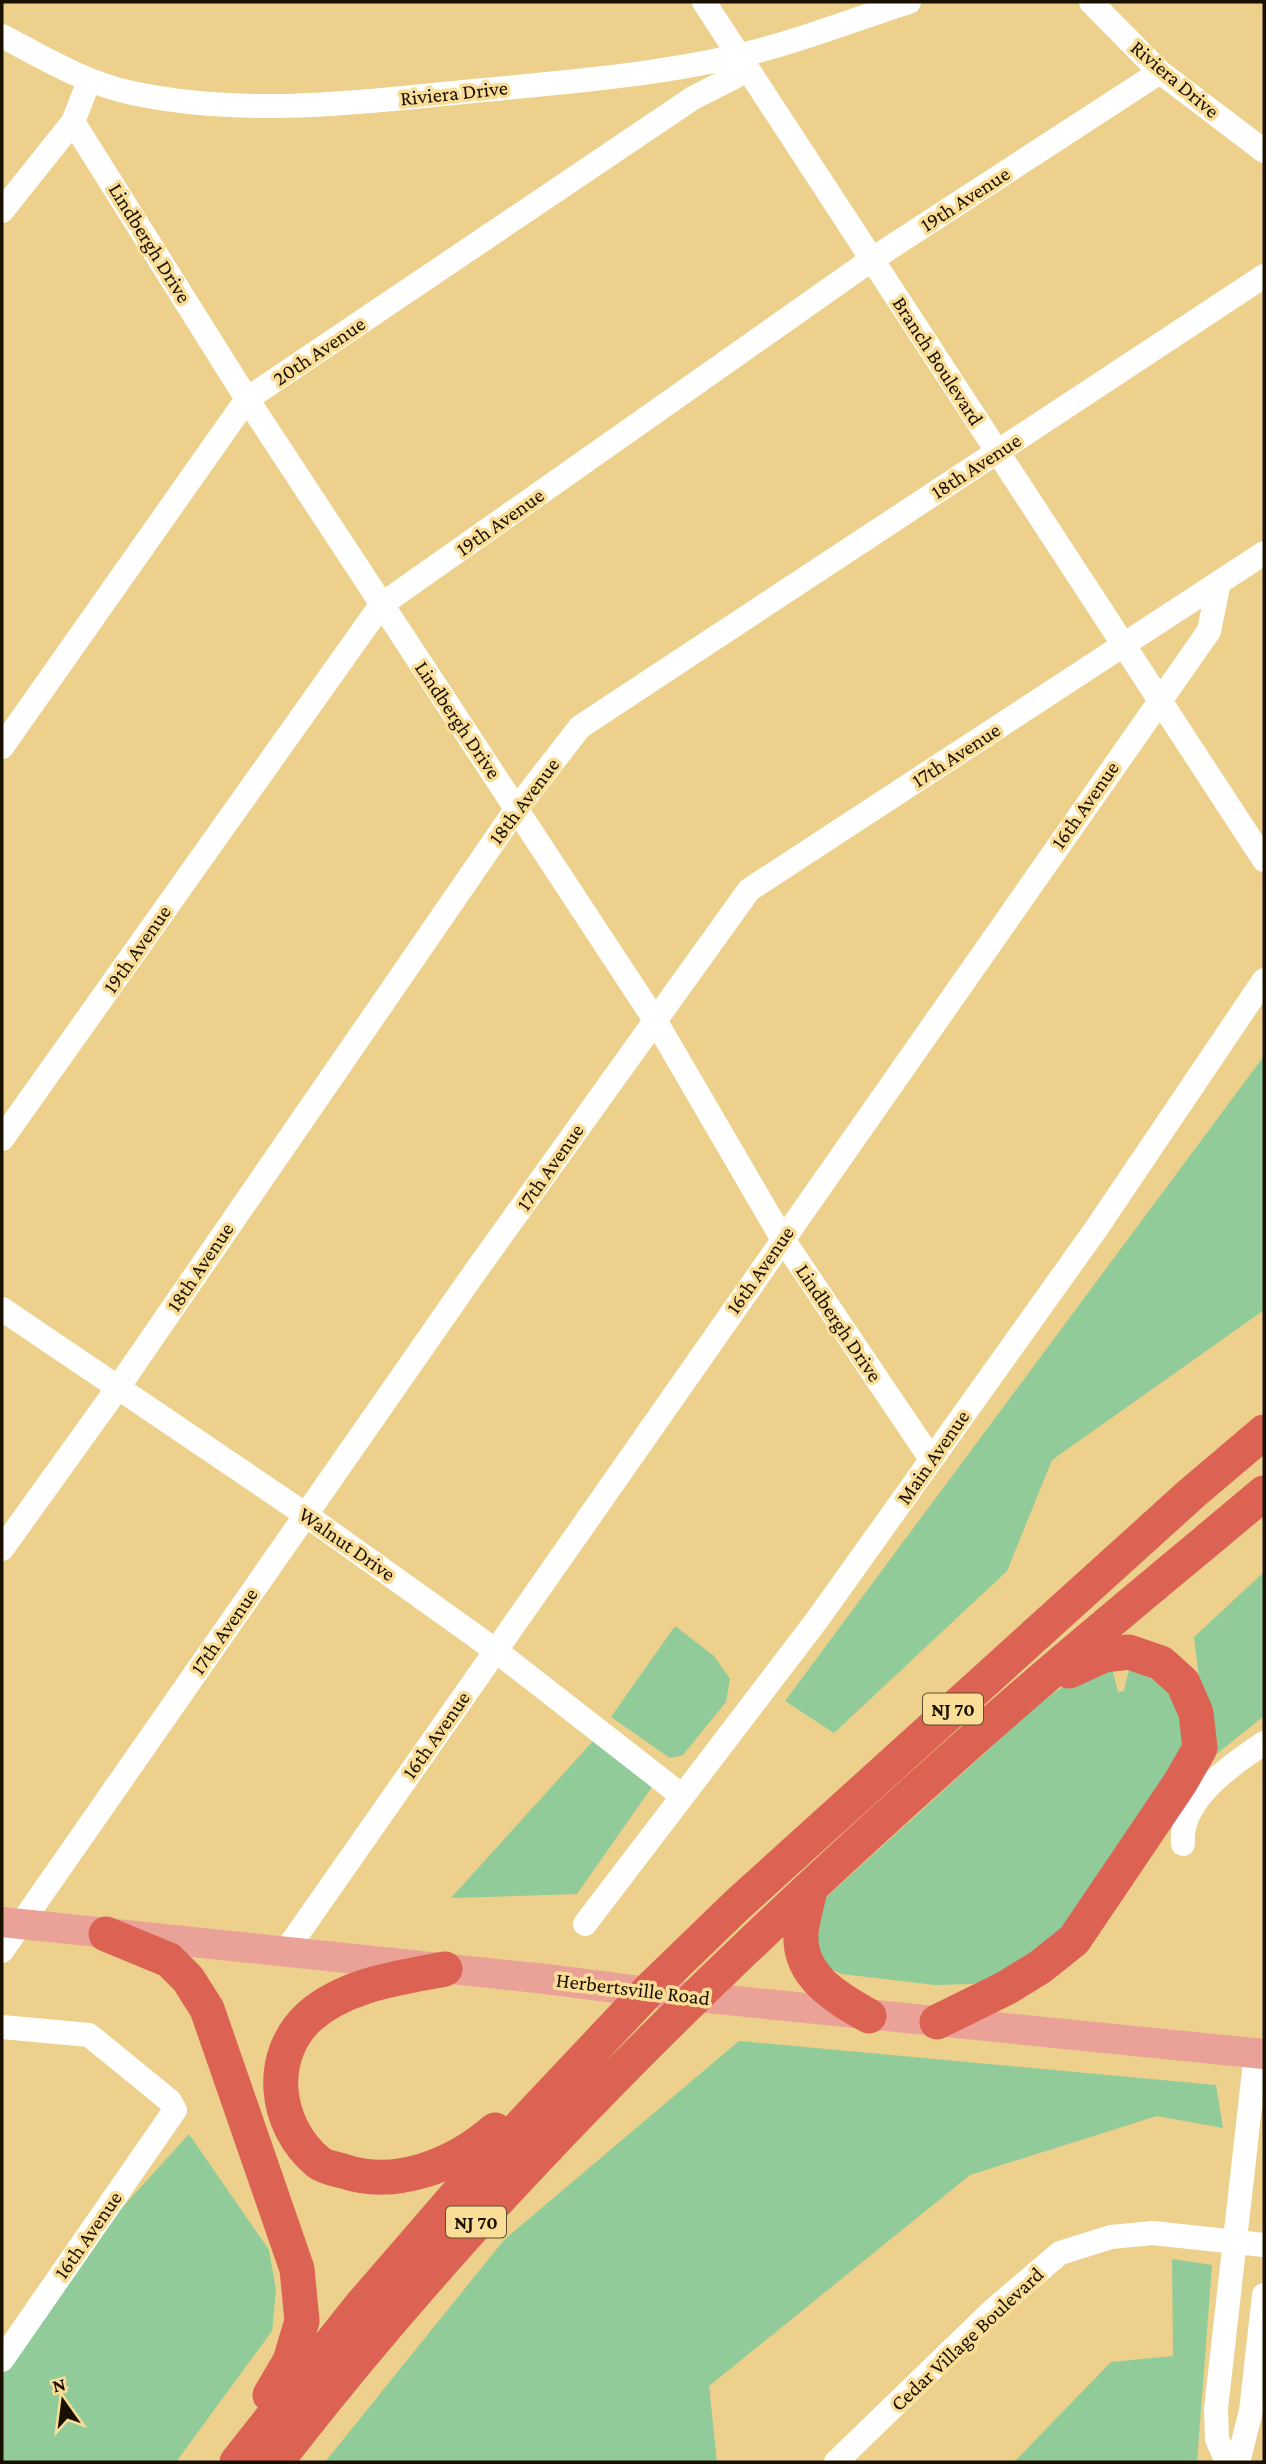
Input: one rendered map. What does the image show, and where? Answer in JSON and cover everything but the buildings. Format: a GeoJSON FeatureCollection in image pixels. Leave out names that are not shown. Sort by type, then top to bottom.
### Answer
{"type":"FeatureCollection","features":[{"type":"Feature","properties":{"kind":"highway","name":"NJ 70"},"geometry":{"type":"LineString","coordinates":[[235,2462],[359,2308],[458,2192],[647,1993],[789,1858],[1191,1494],[1264,1432]]}},
{"type":"Feature","properties":{"kind":"highway","name":"NJ 70"},"geometry":{"type":"LineString","coordinates":[[276,2462],[389,2319],[527,2165],[693,1997],[977,1735],[1264,1493]]}},
{"type":"Feature","properties":{"kind":"highway"},"geometry":{"type":"LineString","coordinates":[[937,2022],[1006,1988],[1074,1940],[1180,1783],[1200,1748],[1196,1713],[1183,1683],[1161,1663],[1129,1652],[1104,1655],[1079,1665],[977,1735]]}},
{"type":"Feature","properties":{"kind":"highway"},"geometry":{"type":"LineString","coordinates":[[810,1890],[800,1934],[804,1956],[816,1980],[824,1988],[869,2016]]}},
{"type":"Feature","properties":{"kind":"highway"},"geometry":{"type":"LineString","coordinates":[[106,1934],[169,1960],[188,1979],[206,2008],[297,2269],[302,2321],[290,2361],[235,2462]]}},
{"type":"Feature","properties":{"kind":"highway"},"geometry":{"type":"LineString","coordinates":[[445,1969],[381,1982],[342,1996],[310,2017],[286,2047],[279,2088],[289,2128],[319,2163],[363,2178],[408,2175],[469,2153],[600,2042]]}},
{"type":"Feature","properties":{"kind":"main road","name":"Herbertsville Road"},"geometry":{"type":"LineString","coordinates":[[11,1924],[647,1993],[1260,2054]]}},
{"type":"Feature","properties":{"kind":"street","name":"Branch Boulevard"},"geometry":{"type":"LineString","coordinates":[[704,2],[1264,860]]}},
{"type":"Feature","properties":{"kind":"street","name":"Riviera Drive"},"geometry":{"type":"LineString","coordinates":[[2,36],[89,81],[186,103],[263,108],[352,104],[744,63],[909,2]]}},
{"type":"Feature","properties":{"kind":"street","name":"Riviera Drive"},"geometry":{"type":"LineString","coordinates":[[1091,2],[1160,72],[1264,151]]}},
{"type":"Feature","properties":{"kind":"street","name":"20th Avenue"},"geometry":{"type":"LineString","coordinates":[[2,747],[247,399],[744,63]]}},
{"type":"Feature","properties":{"kind":"street","name":"19th Avenue"},"geometry":{"type":"LineString","coordinates":[[2,1139],[381,605],[871,260],[1160,72]]}},
{"type":"Feature","properties":{"kind":"street"},"geometry":{"type":"LineString","coordinates":[[2,211],[73,121],[89,81]]}},
{"type":"Feature","properties":{"kind":"street","name":"Lindbergh Drive"},"geometry":{"type":"LineString","coordinates":[[73,121],[247,399],[655,1020],[782,1238],[931,1460]]}},
{"type":"Feature","properties":{"kind":"street","name":"18th Avenue"},"geometry":{"type":"LineString","coordinates":[[2,1549],[117,1389],[517,808],[580,727],[1264,276]]}},
{"type":"Feature","properties":{"kind":"street","name":"17th Avenue"},"geometry":{"type":"LineString","coordinates":[[2,1951],[11,1924],[749,890],[1264,553]]}},
{"type":"Feature","properties":{"kind":"street","name":"16th Avenue"},"geometry":{"type":"LineString","coordinates":[[285,1952],[1209,631],[1219,582]]}},
{"type":"Feature","properties":{"kind":"street","name":"Main Avenue"},"geometry":{"type":"LineString","coordinates":[[585,1924],[817,1620],[1096,1229],[1264,980]]}},
{"type":"Feature","properties":{"kind":"street","name":"Walnut Drive"},"geometry":{"type":"LineString","coordinates":[[2,1309],[306,1514],[495,1650],[681,1795]]}},
{"type":"Feature","properties":{"kind":"street"},"geometry":{"type":"LineString","coordinates":[[1183,1844],[1182,1827],[1194,1804],[1264,1743]]}},
{"type":"Feature","properties":{"kind":"street","name":"16th Avenue"},"geometry":{"type":"LineString","coordinates":[[2,2027],[89,2035],[170,2101],[175,2110],[2,2360]]}},
{"type":"Feature","properties":{"kind":"street"},"geometry":{"type":"LineString","coordinates":[[1227,2462],[1217,2439],[1216,2409],[1260,2054]]}},
{"type":"Feature","properties":{"kind":"street","name":"Cedar Village Boulevard"},"geometry":{"type":"LineString","coordinates":[[836,2462],[1000,2304],[1060,2253],[1082,2244],[1153,2233],[1264,2245]]}},
{"type":"Feature","properties":{"kind":"street"},"geometry":{"type":"LineString","coordinates":[[1238,2462],[1251,2412],[1264,2295]]}},
{"type":"Feature","properties":{"kind":"green space"},"geometry":{"type":"Polygon","coordinates":[[[1264,1056],[1264,1310],[1052,1460],[1007,1571],[834,1733],[785,1701],[1264,1056]]]}},
{"type":"Feature","properties":{"kind":"green space"},"geometry":{"type":"Polygon","coordinates":[[[1264,1572],[1264,1716],[1209,1760],[1194,1637],[1264,1572]]]}},
{"type":"Feature","properties":{"kind":"green space"},"geometry":{"type":"Polygon","coordinates":[[[675,1626],[714,1656],[730,1679],[726,1702],[683,1755],[670,1758],[611,1717],[675,1626]]]}},
{"type":"Feature","properties":{"kind":"green space"},"geometry":{"type":"Polygon","coordinates":[[[1112,1668],[1118,1692],[1124,1691],[1129,1669],[1157,1682],[1167,1691],[1179,1714],[1182,1727],[1180,1757],[1076,1910],[1047,1946],[989,1980],[971,1984],[935,1985],[842,1974],[828,1968],[808,1935],[822,1901],[1042,1701],[1064,1686],[1112,1668]]]}},
{"type":"Feature","properties":{"kind":"green space"},"geometry":{"type":"Polygon","coordinates":[[[593,1741],[654,1784],[577,1894],[451,1898],[593,1741]]]}},
{"type":"Feature","properties":{"kind":"green space"},"geometry":{"type":"Polygon","coordinates":[[[739,2041],[1216,2085],[1223,2128],[1157,2116],[970,2175],[709,2386],[717,2462],[325,2462],[504,2240],[739,2041]]]}},
{"type":"Feature","properties":{"kind":"green space"},"geometry":{"type":"Polygon","coordinates":[[[189,2134],[269,2250],[276,2290],[272,2331],[176,2462],[2,2462],[2,2351],[32,2307],[189,2134]]]}},
{"type":"Feature","properties":{"kind":"green space"},"geometry":{"type":"Polygon","coordinates":[[[1172,2259],[1212,2265],[1197,2462],[1014,2462],[1111,2362],[1173,2356],[1172,2259]]]}}]}
